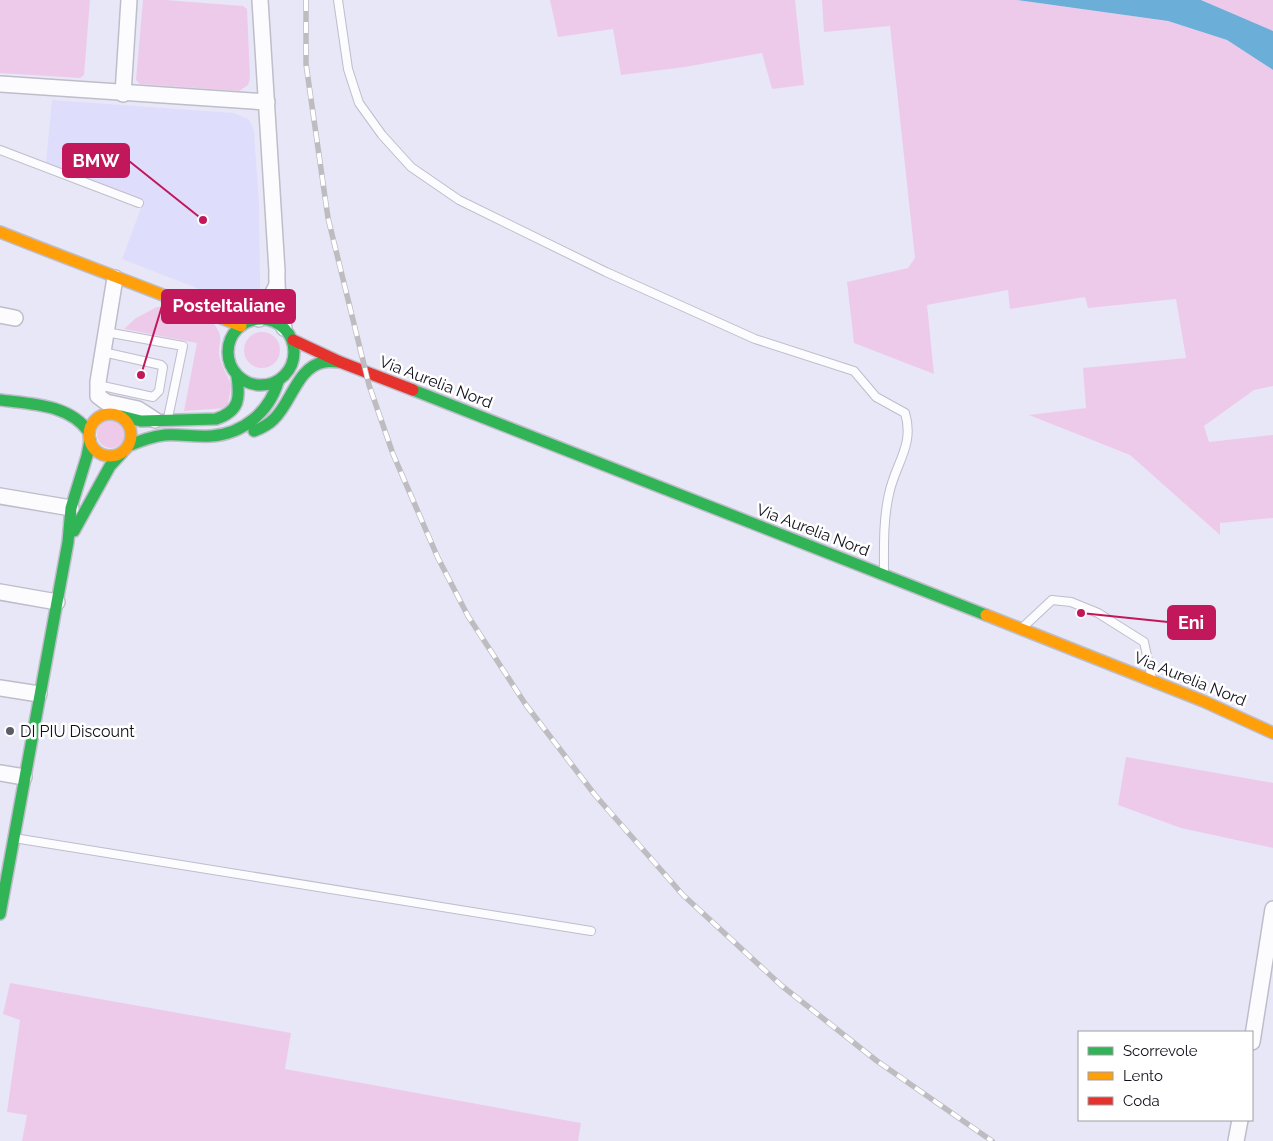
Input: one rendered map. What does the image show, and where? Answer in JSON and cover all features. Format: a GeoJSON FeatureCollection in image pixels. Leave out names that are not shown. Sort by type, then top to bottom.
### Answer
{"type":"FeatureCollection","features":[{"type":"Feature","properties":{"kind":"main road"},"geometry":{"type":"LineString","coordinates":[[0,232],[115,278],[172,297],[241,326]]}},
{"type":"Feature","properties":{"kind":"main road"},"geometry":{"type":"LineString","coordinates":[[0,914],[68,542],[71,508],[88,456],[89,436],[95,420],[101,416],[115,414],[134,420],[216,420],[226,416],[236,407],[239,392],[237,376],[228,356],[233,334],[250,321],[268,319],[289,334],[295,349],[294,359],[291,368],[278,382],[267,386],[256,386],[237,376]]}},
{"type":"Feature","properties":{"kind":"main road","name":"Via Aurelia Nord"},"geometry":{"type":"LineString","coordinates":[[289,334],[340,362],[1204,701],[1273,733]]}},
{"type":"Feature","properties":{"kind":"main road"},"geometry":{"type":"LineString","coordinates":[[0,400],[48,408],[67,414],[84,423],[92,446],[103,455],[109,456],[144,440],[165,435],[220,435],[246,432],[265,427],[277,417],[289,401],[301,378],[314,366],[322,362],[340,362]]}},
{"type":"Feature","properties":{"kind":"main road"},"geometry":{"type":"LineString","coordinates":[[220,435],[241,428],[255,419],[271,401],[278,382]]}},
{"type":"Feature","properties":{"kind":"main road"},"geometry":{"type":"LineString","coordinates":[[68,542],[110,466],[125,450],[131,440],[130,426],[121,416]]}},
{"type":"Feature","properties":{"kind":"street"},"geometry":{"type":"LineString","coordinates":[[123,94],[129,0]]}},
{"type":"Feature","properties":{"kind":"street"},"geometry":{"type":"LineString","coordinates":[[260,0],[277,271],[276,287],[278,308],[289,334]]}},
{"type":"Feature","properties":{"kind":"street"},"geometry":{"type":"LineString","coordinates":[[0,84],[123,94],[267,102]]}},
{"type":"Feature","properties":{"kind":"street"},"geometry":{"type":"LineString","coordinates":[[115,278],[98,396],[101,400],[138,409],[162,420]]}},
{"type":"Feature","properties":{"kind":"street"},"geometry":{"type":"LineString","coordinates":[[259,319],[276,287]]}},
{"type":"Feature","properties":{"kind":"street"},"geometry":{"type":"LineString","coordinates":[[0,496],[71,508]]}},
{"type":"Feature","properties":{"kind":"street"},"geometry":{"type":"LineString","coordinates":[[0,592],[57,602]]}},
{"type":"Feature","properties":{"kind":"street"},"geometry":{"type":"LineString","coordinates":[[0,688],[39,694]]}},
{"type":"Feature","properties":{"kind":"street"},"geometry":{"type":"LineString","coordinates":[[0,773],[24,777]]}},
{"type":"Feature","properties":{"kind":"street"},"geometry":{"type":"LineString","coordinates":[[1253,1036],[1273,908]]}},
{"type":"Feature","properties":{"kind":"street"},"geometry":{"type":"LineString","coordinates":[[1236,1141],[1240,1121]]}},
{"type":"Feature","properties":{"kind":"lane"},"geometry":{"type":"LineString","coordinates":[[338,0],[348,69],[360,103],[382,134],[411,167],[459,200],[606,272],[755,338],[854,371],[876,397],[905,412],[908,423],[908,439],[889,493],[884,529],[884,576]]}},
{"type":"Feature","properties":{"kind":"lane"},"geometry":{"type":"LineString","coordinates":[[0,150],[139,202]]}},
{"type":"Feature","properties":{"kind":"lane"},"geometry":{"type":"LineString","coordinates":[[106,332],[182,346],[162,420]]}},
{"type":"Feature","properties":{"kind":"lane"},"geometry":{"type":"LineString","coordinates":[[98,386],[153,397],[159,391],[163,368],[161,365],[103,352]]}},
{"type":"Feature","properties":{"kind":"lane"},"geometry":{"type":"LineString","coordinates":[[1021,629],[1052,600],[1071,602],[1098,613],[1144,642],[1153,681]]}},
{"type":"Feature","properties":{"kind":"lane"},"geometry":{"type":"LineString","coordinates":[[14,838],[591,931]]}},
{"type":"Feature","properties":{"kind":"shaded area"},"geometry":{"type":"Polygon","coordinates":[[[0,0],[90,0],[84,75],[80,78],[0,73],[0,0]]]}},
{"type":"Feature","properties":{"kind":"shaded area"},"geometry":{"type":"Polygon","coordinates":[[[143,0],[243,6],[247,9],[250,78],[248,85],[239,91],[140,84],[136,80],[143,0]]]}},
{"type":"Feature","properties":{"kind":"shaded area"},"geometry":{"type":"Polygon","coordinates":[[[550,0],[795,0],[804,85],[772,89],[762,53],[685,67],[621,75],[613,29],[558,37],[550,0]]]}},
{"type":"Feature","properties":{"kind":"shaded area"},"geometry":{"type":"Polygon","coordinates":[[[822,0],[1017,0],[1168,21],[1227,40],[1273,70],[1273,386],[1254,390],[1204,426],[1209,442],[1273,435],[1273,518],[1220,523],[1220,535],[1130,455],[1029,415],[1086,408],[1083,368],[1186,358],[1176,299],[1088,308],[1085,297],[1010,309],[1008,290],[927,305],[934,374],[854,343],[847,282],[908,268],[915,258],[890,26],[824,32],[822,0]]]}},
{"type":"Feature","properties":{"kind":"shaded area"},"geometry":{"type":"Polygon","coordinates":[[[1201,0],[1273,0],[1273,31],[1265,28],[1201,0]]]}},
{"type":"Feature","properties":{"kind":"shaded area"},"geometry":{"type":"Polygon","coordinates":[[[52,100],[233,113],[248,119],[254,133],[259,203],[260,290],[256,298],[245,305],[238,304],[122,259],[144,200],[46,163],[52,100]]]}},
{"type":"Feature","properties":{"kind":"shaded area"},"geometry":{"type":"Polygon","coordinates":[[[157,307],[179,307],[213,323],[217,328],[220,337],[220,359],[231,385],[227,408],[184,411],[197,343],[124,329],[136,318],[157,307]]]}},
{"type":"Feature","properties":{"kind":"shaded area"},"geometry":{"type":"Polygon","coordinates":[[[262,332],[274,338],[280,350],[274,362],[262,368],[250,362],[244,350],[250,338],[262,332]]]}},
{"type":"Feature","properties":{"kind":"shaded area"},"geometry":{"type":"Polygon","coordinates":[[[111,420],[121,424],[125,434],[121,444],[111,448],[101,444],[97,434],[101,424],[111,420]]]}},
{"type":"Feature","properties":{"kind":"shaded area"},"geometry":{"type":"Polygon","coordinates":[[[1126,757],[1273,783],[1273,848],[1181,828],[1118,805],[1126,757]]]}},
{"type":"Feature","properties":{"kind":"shaded area"},"geometry":{"type":"Polygon","coordinates":[[[10,983],[291,1033],[285,1069],[581,1123],[578,1141],[22,1141],[27,1115],[7,1112],[20,1020],[3,1014],[10,983]]]}},
{"type":"Feature","properties":{"kind":"water"},"geometry":{"type":"Polygon","coordinates":[[[1017,0],[1201,0],[1273,31],[1273,70],[1227,40],[1168,21],[1017,0]]]}},
{"type":"Feature","properties":{"kind":"railway"},"geometry":{"type":"LineString","coordinates":[[306,0],[306,64],[328,218],[369,385],[393,454],[438,558],[468,616],[526,705],[595,795],[683,895],[782,986],[877,1061],[992,1141]]}},
{"type":"Feature","properties":{"kind":"traffic: fast"},"geometry":{"type":"LineString","coordinates":[[254,319],[268,319],[280,324],[289,333],[294,345],[294,352],[292,365],[285,376],[268,385],[254,385],[242,380],[233,371],[228,359],[228,345],[233,333],[242,324],[254,319]]}},
{"type":"Feature","properties":{"kind":"traffic: fast"},"geometry":{"type":"LineString","coordinates":[[254,431],[274,419],[307,371],[315,365],[324,362],[340,362]]}},
{"type":"Feature","properties":{"kind":"traffic: fast"},"geometry":{"type":"LineString","coordinates":[[121,416],[141,421],[216,419],[230,412],[237,403],[237,376]]}},
{"type":"Feature","properties":{"kind":"traffic: fast"},"geometry":{"type":"LineString","coordinates":[[128,446],[160,436],[211,436],[234,431],[244,426],[261,412],[274,393],[278,382]]}},
{"type":"Feature","properties":{"kind":"traffic: fast"},"geometry":{"type":"LineString","coordinates":[[413,390],[986,615]]}},
{"type":"Feature","properties":{"kind":"traffic: fast"},"geometry":{"type":"LineString","coordinates":[[0,400],[49,407],[71,416],[89,432]]}},
{"type":"Feature","properties":{"kind":"traffic: fast"},"geometry":{"type":"LineString","coordinates":[[0,914],[68,542],[71,508],[90,440]]}},
{"type":"Feature","properties":{"kind":"traffic: fast"},"geometry":{"type":"LineString","coordinates":[[74,531],[110,466],[122,453]]}},
{"type":"Feature","properties":{"kind":"traffic: slow"},"geometry":{"type":"LineString","coordinates":[[0,232],[241,326]]}},
{"type":"Feature","properties":{"kind":"traffic: slow"},"geometry":{"type":"LineString","coordinates":[[114,414],[122,417],[128,423],[131,435],[128,447],[122,453],[106,456],[98,453],[92,447],[89,431],[92,423],[98,417],[114,414]]}},
{"type":"Feature","properties":{"kind":"traffic: slow"},"geometry":{"type":"LineString","coordinates":[[986,615],[1203,701],[1273,733]]}},
{"type":"Feature","properties":{"kind":"traffic: jam"},"geometry":{"type":"LineString","coordinates":[[293,340],[340,362],[413,390]]}},
{"type":"Feature","properties":{"kind":"place","name":"BMW"},"geometry":{"type":"Point","coordinates":[203,220]}},
{"type":"Feature","properties":{"kind":"place","name":"PosteItaliane"},"geometry":{"type":"Point","coordinates":[141,375]}},
{"type":"Feature","properties":{"kind":"place","name":"Eni"},"geometry":{"type":"Point","coordinates":[1081,613]}},
{"type":"Feature","properties":{"kind":"place","name":"DI PIU Discount"},"geometry":{"type":"Point","coordinates":[10,731]}}]}
